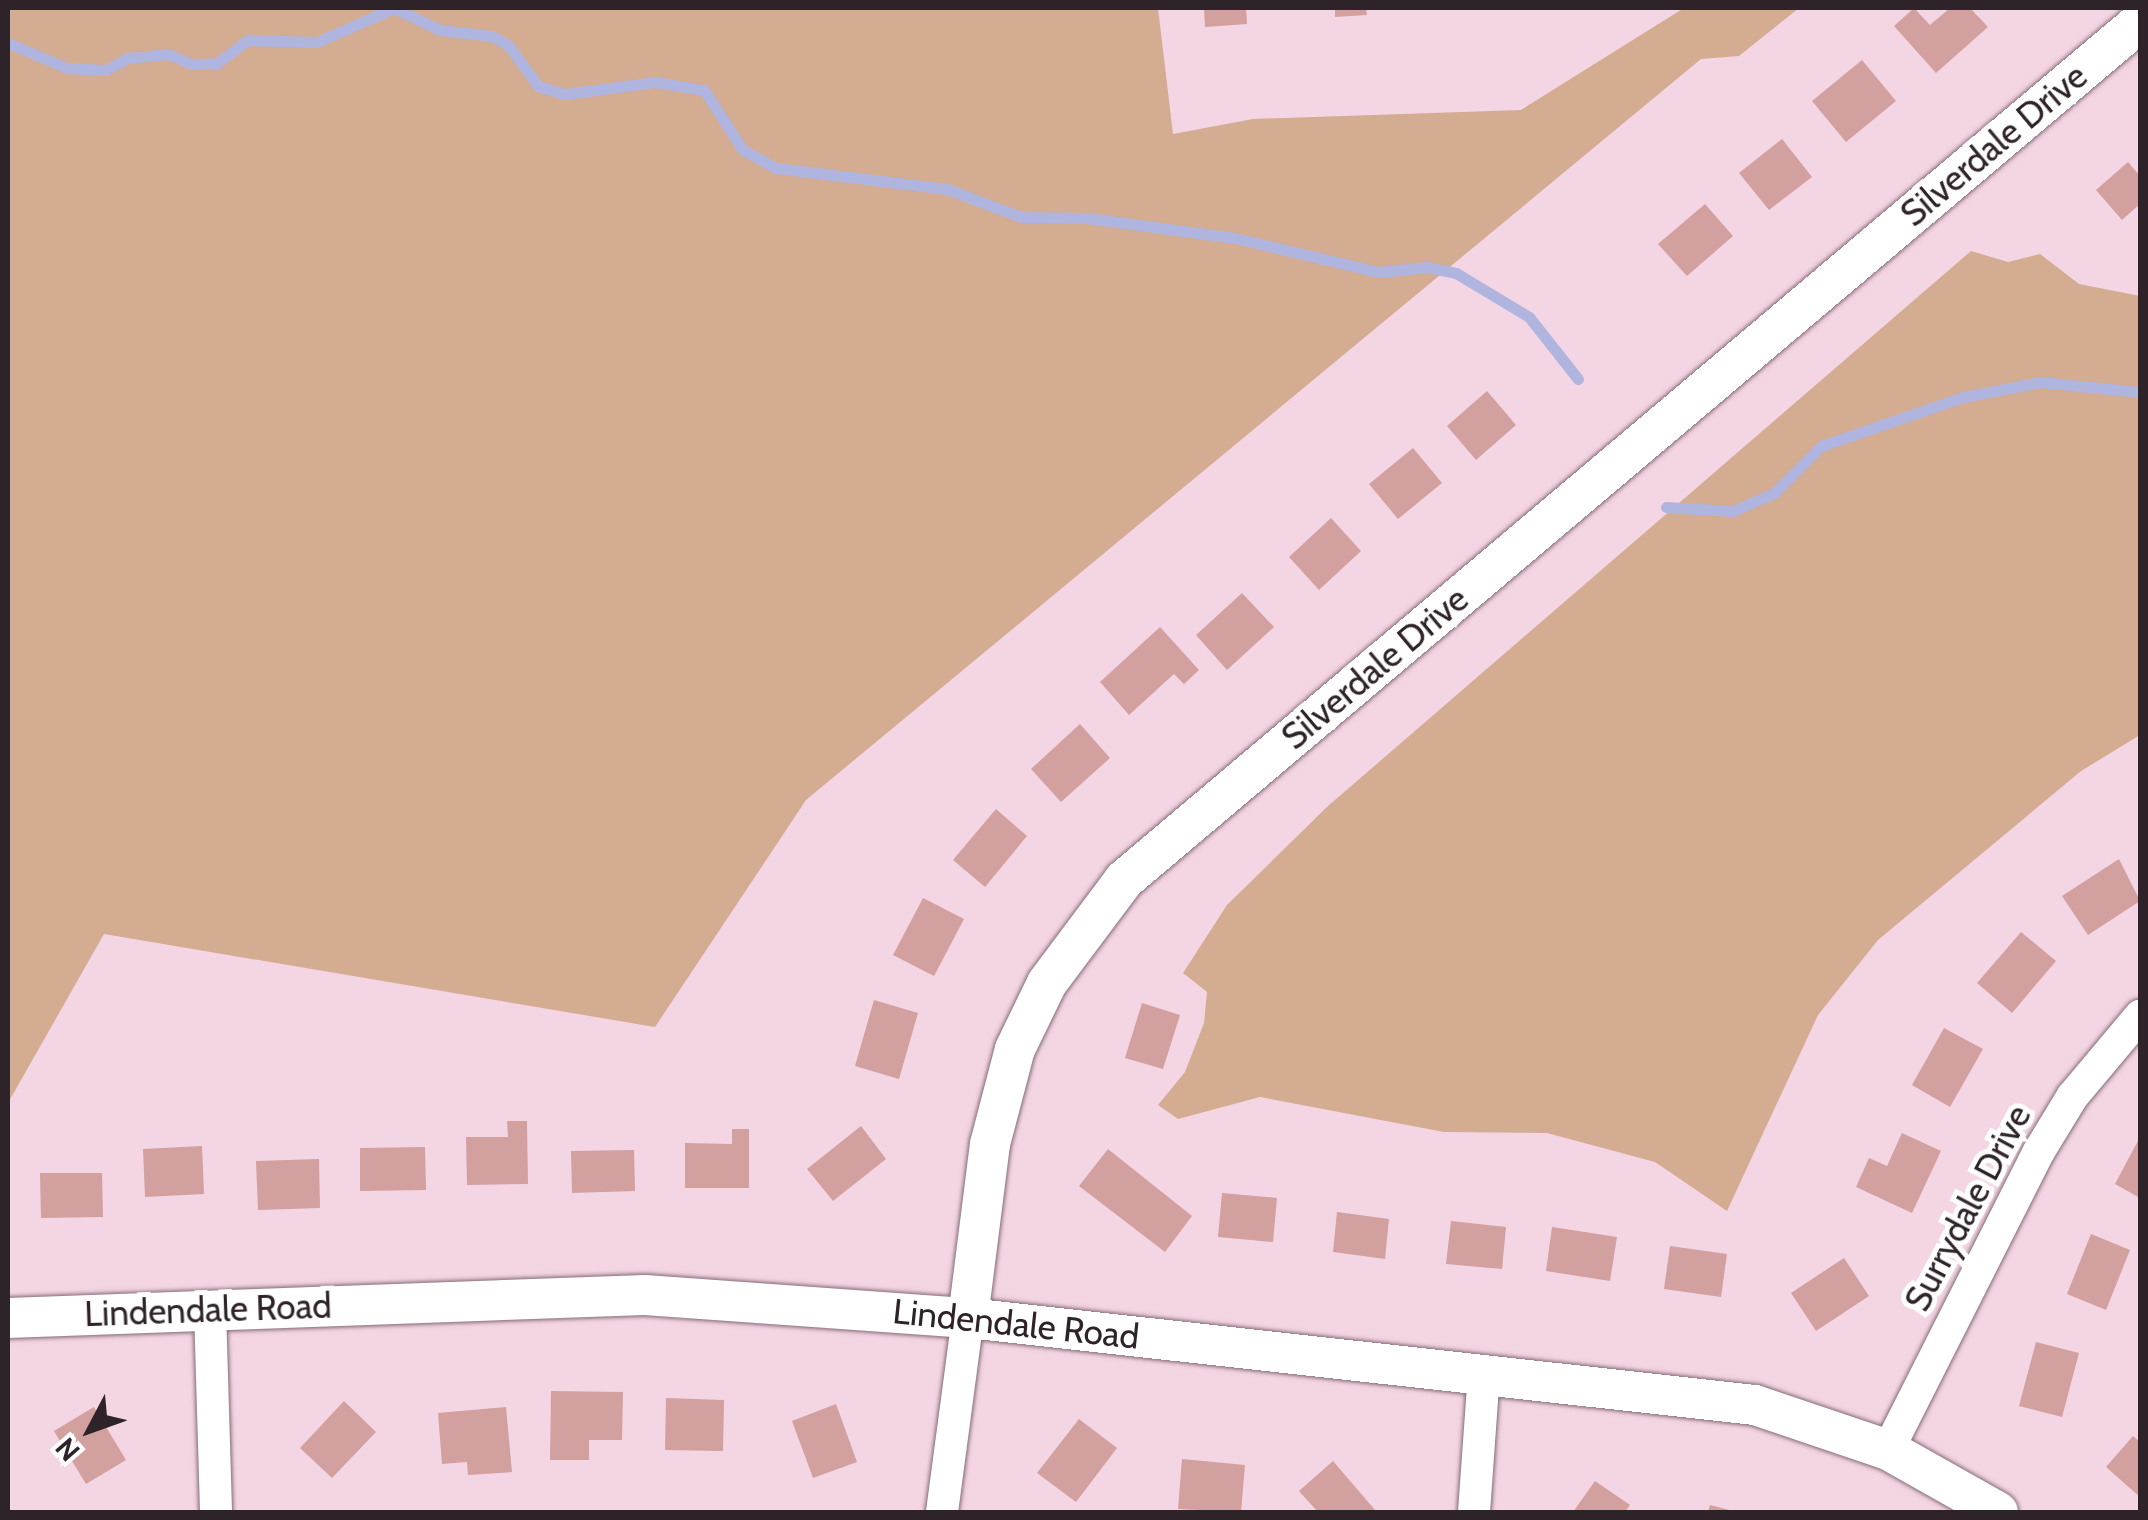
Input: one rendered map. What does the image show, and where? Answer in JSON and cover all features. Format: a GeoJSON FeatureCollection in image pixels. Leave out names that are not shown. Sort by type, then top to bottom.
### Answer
{"type":"FeatureCollection","features":[{"type":"Feature","properties":{"kind":"street","name":"Silverdale Drive"},"geometry":{"type":"LineString","coordinates":[[942,1512],[990,1144],[1015,1049],[1047,983],[1124,880],[2140,22]]}},
{"type":"Feature","properties":{"kind":"street","name":"Surrydale Drive"},"geometry":{"type":"LineString","coordinates":[[1888,1450],[2038,1153],[2072,1097],[2140,1016]]}},
{"type":"Feature","properties":{"kind":"street","name":"Lindendale Road"},"geometry":{"type":"LineString","coordinates":[[8,1318],[645,1296],[968,1318],[1755,1405],[1888,1450],[1998,1512]]}},
{"type":"Feature","properties":{"kind":"street"},"geometry":{"type":"LineString","coordinates":[[210,1309],[216,1512]]}},
{"type":"Feature","properties":{"kind":"street"},"geometry":{"type":"LineString","coordinates":[[1474,1512],[1484,1374]]}},
{"type":"Feature","properties":{"kind":"shaded area"},"geometry":{"type":"Polygon","coordinates":[[[8,8],[1158,8],[1173,134],[1253,119],[1521,110],[1684,8],[1799,8],[1739,56],[1701,59],[806,800],[655,1027],[104,934],[8,1103],[8,8]]]}},
{"type":"Feature","properties":{"kind":"shaded area"},"geometry":{"type":"Polygon","coordinates":[[[1971,251],[2008,262],[2040,254],[2079,284],[2140,296],[2140,735],[2081,771],[1878,940],[1818,1015],[1727,1211],[1655,1162],[1547,1133],[1444,1132],[1260,1097],[1178,1119],[1158,1105],[1185,1072],[1204,1023],[1207,992],[1183,973],[1227,905],[1328,806],[1971,251]]]}},
{"type":"Feature","properties":{"kind":"building"},"geometry":{"type":"Polygon","coordinates":[[[1204,8],[1246,8],[1247,24],[1205,27],[1204,8]]]}},
{"type":"Feature","properties":{"kind":"building"},"geometry":{"type":"Polygon","coordinates":[[[1335,8],[1366,8],[1367,15],[1335,17],[1335,8]]]}},
{"type":"Feature","properties":{"kind":"building"},"geometry":{"type":"Polygon","coordinates":[[[1914,8],[1930,25],[1950,8],[1970,8],[1988,27],[1936,73],[1894,26],[1914,8]]]}},
{"type":"Feature","properties":{"kind":"building"},"geometry":{"type":"Polygon","coordinates":[[[1862,60],[1896,101],[1846,142],[1812,101],[1862,60]]]}},
{"type":"Feature","properties":{"kind":"building"},"geometry":{"type":"Polygon","coordinates":[[[1782,139],[1812,177],[1769,210],[1739,173],[1782,139]]]}},
{"type":"Feature","properties":{"kind":"building"},"geometry":{"type":"Polygon","coordinates":[[[2128,162],[2140,176],[2140,204],[2122,220],[2096,190],[2128,162]]]}},
{"type":"Feature","properties":{"kind":"building"},"geometry":{"type":"Polygon","coordinates":[[[1705,204],[1733,236],[1687,276],[1658,244],[1705,204]]]}},
{"type":"Feature","properties":{"kind":"building"},"geometry":{"type":"Polygon","coordinates":[[[1487,391],[1516,425],[1476,460],[1447,426],[1487,391]]]}},
{"type":"Feature","properties":{"kind":"building"},"geometry":{"type":"Polygon","coordinates":[[[1413,448],[1442,483],[1398,519],[1369,484],[1413,448]]]}},
{"type":"Feature","properties":{"kind":"building"},"geometry":{"type":"Polygon","coordinates":[[[1331,518],[1361,551],[1319,590],[1289,557],[1331,518]]]}},
{"type":"Feature","properties":{"kind":"building"},"geometry":{"type":"Polygon","coordinates":[[[1242,593],[1274,627],[1227,670],[1196,635],[1242,593]]]}},
{"type":"Feature","properties":{"kind":"building"},"geometry":{"type":"Polygon","coordinates":[[[1160,627],[1199,670],[1184,684],[1174,674],[1129,715],[1100,682],[1160,627]]]}},
{"type":"Feature","properties":{"kind":"building"},"geometry":{"type":"Polygon","coordinates":[[[1080,724],[1110,758],[1061,802],[1031,769],[1080,724]]]}},
{"type":"Feature","properties":{"kind":"building"},"geometry":{"type":"Polygon","coordinates":[[[996,809],[1027,836],[985,887],[953,860],[996,809]]]}},
{"type":"Feature","properties":{"kind":"building"},"geometry":{"type":"Polygon","coordinates":[[[2119,859],[2140,901],[2088,935],[2062,896],[2119,859]]]}},
{"type":"Feature","properties":{"kind":"building"},"geometry":{"type":"Polygon","coordinates":[[[923,898],[964,919],[934,976],[893,955],[923,898]]]}},
{"type":"Feature","properties":{"kind":"building"},"geometry":{"type":"Polygon","coordinates":[[[2021,932],[2056,961],[2012,1013],[1977,983],[2021,932]]]}},
{"type":"Feature","properties":{"kind":"building"},"geometry":{"type":"Polygon","coordinates":[[[874,1000],[918,1013],[899,1079],[855,1066],[874,1000]]]}},
{"type":"Feature","properties":{"kind":"building"},"geometry":{"type":"Polygon","coordinates":[[[1142,1003],[1180,1015],[1163,1069],[1125,1058],[1142,1003]]]}},
{"type":"Feature","properties":{"kind":"building"},"geometry":{"type":"Polygon","coordinates":[[[1944,1028],[1983,1049],[1950,1107],[1912,1085],[1944,1028]]]}},
{"type":"Feature","properties":{"kind":"building"},"geometry":{"type":"Polygon","coordinates":[[[507,1121],[527,1121],[528,1184],[467,1185],[466,1137],[508,1137],[507,1121]]]}},
{"type":"Feature","properties":{"kind":"building"},"geometry":{"type":"Polygon","coordinates":[[[861,1126],[886,1159],[833,1201],[807,1169],[861,1126]]]}},
{"type":"Feature","properties":{"kind":"building"},"geometry":{"type":"Polygon","coordinates":[[[732,1129],[749,1129],[749,1188],[685,1188],[685,1143],[732,1144],[732,1129]]]}},
{"type":"Feature","properties":{"kind":"building"},"geometry":{"type":"Polygon","coordinates":[[[1902,1133],[1941,1151],[1912,1213],[1856,1187],[1869,1158],[1887,1166],[1902,1133]]]}},
{"type":"Feature","properties":{"kind":"building"},"geometry":{"type":"Polygon","coordinates":[[[2140,1137],[2140,1198],[2115,1184],[2140,1137]]]}},
{"type":"Feature","properties":{"kind":"building"},"geometry":{"type":"Polygon","coordinates":[[[202,1146],[204,1194],[145,1197],[143,1149],[202,1146]]]}},
{"type":"Feature","properties":{"kind":"building"},"geometry":{"type":"Polygon","coordinates":[[[425,1147],[426,1190],[360,1191],[360,1148],[425,1147]]]}},
{"type":"Feature","properties":{"kind":"building"},"geometry":{"type":"Polygon","coordinates":[[[1108,1149],[1192,1216],[1165,1252],[1079,1186],[1108,1149]]]}},
{"type":"Feature","properties":{"kind":"building"},"geometry":{"type":"Polygon","coordinates":[[[634,1150],[635,1191],[572,1193],[571,1151],[634,1150]]]}},
{"type":"Feature","properties":{"kind":"building"},"geometry":{"type":"Polygon","coordinates":[[[319,1159],[320,1208],[258,1210],[256,1161],[319,1159]]]}},
{"type":"Feature","properties":{"kind":"building"},"geometry":{"type":"Polygon","coordinates":[[[40,1173],[102,1173],[103,1217],[41,1218],[40,1173]]]}},
{"type":"Feature","properties":{"kind":"building"},"geometry":{"type":"Polygon","coordinates":[[[1222,1193],[1277,1198],[1273,1242],[1218,1237],[1222,1193]]]}},
{"type":"Feature","properties":{"kind":"building"},"geometry":{"type":"Polygon","coordinates":[[[1337,1212],[1389,1219],[1385,1259],[1333,1252],[1337,1212]]]}},
{"type":"Feature","properties":{"kind":"building"},"geometry":{"type":"Polygon","coordinates":[[[1451,1221],[1506,1227],[1502,1269],[1446,1264],[1451,1221]]]}},
{"type":"Feature","properties":{"kind":"building"},"geometry":{"type":"Polygon","coordinates":[[[1552,1227],[1617,1237],[1610,1281],[1546,1271],[1552,1227]]]}},
{"type":"Feature","properties":{"kind":"building"},"geometry":{"type":"Polygon","coordinates":[[[2091,1234],[2130,1250],[2106,1310],[2067,1294],[2091,1234]]]}},
{"type":"Feature","properties":{"kind":"building"},"geometry":{"type":"Polygon","coordinates":[[[1670,1246],[1727,1254],[1721,1297],[1664,1289],[1670,1246]]]}},
{"type":"Feature","properties":{"kind":"building"},"geometry":{"type":"Polygon","coordinates":[[[1844,1258],[1869,1296],[1816,1331],[1791,1293],[1844,1258]]]}},
{"type":"Feature","properties":{"kind":"building"},"geometry":{"type":"Polygon","coordinates":[[[2036,1342],[2079,1353],[2062,1417],[2019,1406],[2036,1342]]]}},
{"type":"Feature","properties":{"kind":"building"},"geometry":{"type":"Polygon","coordinates":[[[551,1391],[623,1392],[622,1440],[589,1440],[589,1460],[550,1460],[551,1391]]]}},
{"type":"Feature","properties":{"kind":"building"},"geometry":{"type":"Polygon","coordinates":[[[666,1398],[724,1400],[723,1451],[665,1450],[666,1398]]]}},
{"type":"Feature","properties":{"kind":"building"},"geometry":{"type":"Polygon","coordinates":[[[344,1401],[376,1432],[332,1478],[300,1448],[344,1401]]]}},
{"type":"Feature","properties":{"kind":"building"},"geometry":{"type":"Polygon","coordinates":[[[836,1404],[857,1462],[813,1478],[792,1421],[836,1404]]]}},
{"type":"Feature","properties":{"kind":"building"},"geometry":{"type":"Polygon","coordinates":[[[94,1407],[126,1460],[86,1484],[54,1431],[94,1407]]]}},
{"type":"Feature","properties":{"kind":"building"},"geometry":{"type":"Polygon","coordinates":[[[506,1407],[512,1472],[468,1475],[467,1462],[442,1464],[438,1413],[506,1407]]]}},
{"type":"Feature","properties":{"kind":"building"},"geometry":{"type":"Polygon","coordinates":[[[1079,1419],[1117,1448],[1076,1502],[1037,1473],[1079,1419]]]}},
{"type":"Feature","properties":{"kind":"building"},"geometry":{"type":"Polygon","coordinates":[[[2133,1436],[2140,1442],[2140,1497],[2106,1467],[2133,1436]]]}},
{"type":"Feature","properties":{"kind":"building"},"geometry":{"type":"Polygon","coordinates":[[[1182,1459],[1245,1465],[1241,1512],[1178,1509],[1182,1459]]]}},
{"type":"Feature","properties":{"kind":"building"},"geometry":{"type":"Polygon","coordinates":[[[1333,1461],[1375,1510],[1318,1512],[1299,1491],[1333,1461]]]}},
{"type":"Feature","properties":{"kind":"building"},"geometry":{"type":"Polygon","coordinates":[[[1595,1481],[1630,1505],[1625,1512],[1573,1512],[1595,1481]]]}},
{"type":"Feature","properties":{"kind":"building"},"geometry":{"type":"Polygon","coordinates":[[[1710,1505],[1733,1511],[1733,1512],[1708,1512],[1710,1505]]]}},
{"type":"Feature","properties":{"kind":"waterway"},"geometry":{"type":"LineString","coordinates":[[8,43],[67,68],[106,70],[128,58],[168,54],[192,64],[217,63],[248,40],[317,42],[394,8],[440,30],[492,36],[509,46],[538,86],[565,94],[655,82],[704,90],[743,150],[776,168],[947,189],[1021,217],[1087,218],[1235,238],[1379,272],[1427,267],[1456,273],[1529,317],[1578,379]]}},
{"type":"Feature","properties":{"kind":"waterway"},"geometry":{"type":"LineString","coordinates":[[1666,507],[1733,511],[1774,493],[1821,446],[1963,397],[2040,382],[2140,392]]}}]}
